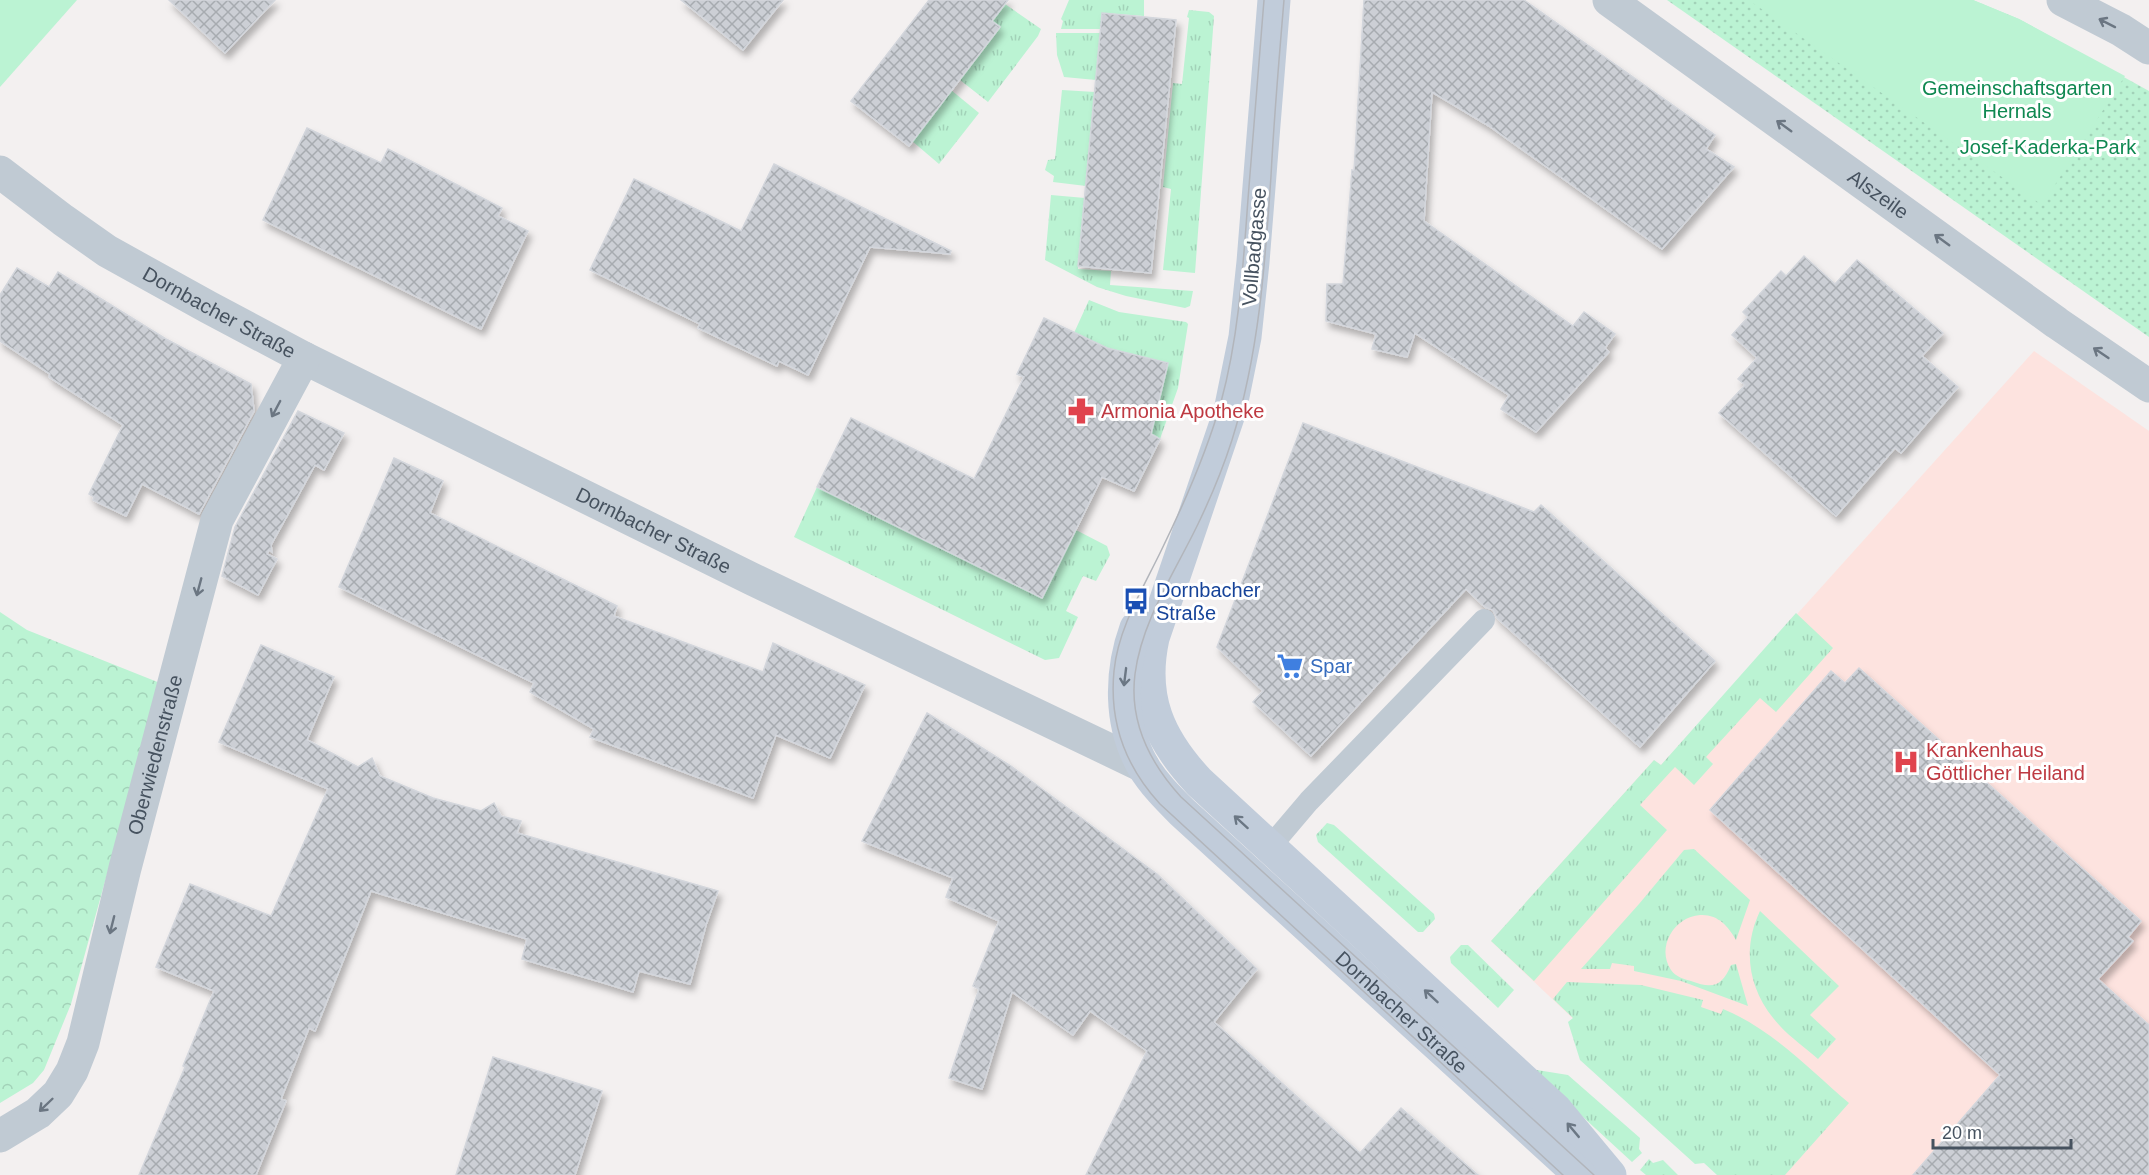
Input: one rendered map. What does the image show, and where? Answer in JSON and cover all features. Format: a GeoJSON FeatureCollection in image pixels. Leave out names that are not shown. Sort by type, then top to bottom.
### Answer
{"type":"FeatureCollection","features":[{"type":"Feature","properties":{"kind":"main road","name":"Vollbadgasse"},"geometry":{"type":"LineString","coordinates":[[1150,698],[1149,669],[1153,638],[1230,411],[1245,337],[1274,0]]}},
{"type":"Feature","properties":{"kind":"main road","name":"Vollbadgasse"},"geometry":{"type":"LineString","coordinates":[[1143,766],[1126,717],[1124,681],[1130,644],[1145,605],[1203,488]]}},
{"type":"Feature","properties":{"kind":"main road","name":"Dornbacher Straße"},"geometry":{"type":"LineString","coordinates":[[1150,698],[1160,726],[1185,768],[1556,1110],[1610,1175]]}},
{"type":"Feature","properties":{"kind":"main road","name":"Dornbacher Straße"},"geometry":{"type":"LineString","coordinates":[[1143,766],[1164,794],[1182,812],[1580,1175]]}},
{"type":"Feature","properties":{"kind":"street","name":"Alszeile"},"geometry":{"type":"LineString","coordinates":[[1609,0],[2056,323],[2149,386]]}},
{"type":"Feature","properties":{"kind":"street"},"geometry":{"type":"LineString","coordinates":[[2062,0],[2121,30],[2149,48]]}},
{"type":"Feature","properties":{"kind":"street","name":"Dornbacher Straße"},"geometry":{"type":"LineString","coordinates":[[0,172],[107,250],[304,358],[752,579],[1143,766]]}},
{"type":"Feature","properties":{"kind":"street","name":"Oberwiedenstraße"},"geometry":{"type":"LineString","coordinates":[[0,1136],[38,1113],[58,1094],[72,1071],[83,1042],[125,868],[217,520],[304,358]]}},
{"type":"Feature","properties":{"kind":"lane"},"geometry":{"type":"LineString","coordinates":[[1270,847],[1309,801],[1484,620]]}},
{"type":"Feature","properties":{"kind":"shaded area","name":"Krankenhaus Göttlicher Heiland"},"geometry":{"type":"Polygon","coordinates":[[[2034,351],[2149,431],[2149,1175],[1738,1175],[1491,941],[1654,760],[1661,765],[2034,351]]]}},
{"type":"Feature","properties":{"kind":"green space"},"geometry":{"type":"Polygon","coordinates":[[[0,0],[77,0],[0,87],[0,0]]]}},
{"type":"Feature","properties":{"kind":"green space"},"geometry":{"type":"Polygon","coordinates":[[[1069,0],[1144,0],[1144,16],[1104,13],[1101,29],[1061,29],[1063,21],[1061,19],[1069,0]]]}},
{"type":"Feature","properties":{"kind":"green space","name":"Josef-Kaderka-Park"},"geometry":{"type":"Polygon","coordinates":[[[1667,0],[1973,0],[2019,19],[2149,91],[2149,337],[1667,0]]]}},
{"type":"Feature","properties":{"kind":"green space","name":"Gemeinschaftsgarten Hernals"},"geometry":{"type":"Polygon","coordinates":[[[1751,0],[1973,0],[2019,19],[2125,76],[2042,205],[1751,0]]]}},
{"type":"Feature","properties":{"kind":"green space"},"geometry":{"type":"Polygon","coordinates":[[[1005,4],[1041,29],[988,102],[960,80],[1000,28],[992,21],[1005,4]]]}},
{"type":"Feature","properties":{"kind":"green space"},"geometry":{"type":"Polygon","coordinates":[[[1189,10],[1209,12],[1214,16],[1195,273],[1163,270],[1171,189],[1163,187],[1173,83],[1182,84],[1189,10]]]}},
{"type":"Feature","properties":{"kind":"green space"},"geometry":{"type":"Polygon","coordinates":[[[1056,33],[1101,33],[1096,80],[1064,77],[1057,55],[1056,33]]]}},
{"type":"Feature","properties":{"kind":"green space"},"geometry":{"type":"Polygon","coordinates":[[[951,90],[979,113],[939,164],[912,141],[951,90]]]}},
{"type":"Feature","properties":{"kind":"green space"},"geometry":{"type":"Polygon","coordinates":[[[1062,90],[1095,92],[1086,186],[1053,182],[1054,176],[1045,170],[1048,160],[1055,159],[1062,90]]]}},
{"type":"Feature","properties":{"kind":"green space"},"geometry":{"type":"Polygon","coordinates":[[[1051,195],[1085,198],[1078,269],[1111,271],[1110,285],[1193,291],[1190,306],[1185,308],[1126,296],[1097,287],[1045,260],[1051,195]]]}},
{"type":"Feature","properties":{"kind":"green space"},"geometry":{"type":"Polygon","coordinates":[[[1089,300],[1119,312],[1188,324],[1178,388],[1160,439],[1145,431],[1151,418],[1156,420],[1162,406],[1158,404],[1168,363],[1107,348],[1074,333],[1089,300]]]}},
{"type":"Feature","properties":{"kind":"green space"},"geometry":{"type":"Polygon","coordinates":[[[817,487],[1042,598],[1076,530],[1107,546],[1110,555],[1096,581],[1083,576],[1066,611],[1078,617],[1059,658],[1045,660],[794,537],[817,487]]]}},
{"type":"Feature","properties":{"kind":"green space"},"geometry":{"type":"Polygon","coordinates":[[[0,612],[27,630],[160,683],[71,1004],[44,1070],[33,1083],[0,1103],[0,612]]]}},
{"type":"Feature","properties":{"kind":"green space"},"geometry":{"type":"Polygon","coordinates":[[[1796,613],[1833,648],[1776,712],[1760,698],[1706,757],[1713,764],[1694,785],[1675,767],[1640,805],[1667,830],[1534,981],[1491,941],[1654,760],[1661,765],[1796,613]]]}},
{"type":"Feature","properties":{"kind":"green space"},"geometry":{"type":"Polygon","coordinates":[[[1327,823],[1334,825],[1434,914],[1435,919],[1423,932],[1418,932],[1318,842],[1316,835],[1327,823]]]}},
{"type":"Feature","properties":{"kind":"green space"},"geometry":{"type":"Polygon","coordinates":[[[1694,849],[1750,900],[1736,940],[1730,930],[1717,919],[1706,915],[1691,917],[1675,927],[1670,935],[1667,943],[1667,961],[1671,970],[1678,976],[1705,985],[1720,982],[1731,965],[1736,964],[1748,1006],[1681,981],[1634,971],[1634,966],[1612,963],[1610,969],[1581,969],[1684,850],[1694,849]]]}},
{"type":"Feature","properties":{"kind":"green space"},"geometry":{"type":"Polygon","coordinates":[[[1760,911],[1839,986],[1810,1015],[1836,1039],[1818,1059],[1780,1026],[1769,1013],[1755,986],[1751,971],[1751,941],[1760,911]]]}},
{"type":"Feature","properties":{"kind":"green space"},"geometry":{"type":"Polygon","coordinates":[[[1461,945],[1468,945],[1514,990],[1498,1008],[1451,963],[1450,957],[1461,945]]]}},
{"type":"Feature","properties":{"kind":"green space"},"geometry":{"type":"Polygon","coordinates":[[[1567,982],[1641,985],[1703,1000],[1701,1007],[1721,1014],[1723,1009],[1758,1027],[1849,1103],[1785,1175],[1717,1175],[1704,1163],[1695,1164],[1580,1060],[1568,1022],[1573,1018],[1553,999],[1567,982]]]}},
{"type":"Feature","properties":{"kind":"green space"},"geometry":{"type":"Polygon","coordinates":[[[1537,1070],[1568,1075],[1640,1138],[1639,1149],[1642,1153],[1632,1162],[1535,1073],[1537,1070]]]}},
{"type":"Feature","properties":{"kind":"green space"},"geometry":{"type":"Polygon","coordinates":[[[1649,1159],[1653,1163],[1663,1160],[1678,1175],[1646,1175],[1640,1170],[1649,1159]]]}},
{"type":"Feature","properties":{"kind":"building"},"geometry":{"type":"Polygon","coordinates":[[[169,0],[275,0],[225,53],[169,0]]]}},
{"type":"Feature","properties":{"kind":"building"},"geometry":{"type":"Polygon","coordinates":[[[681,0],[783,0],[743,50],[681,0]]]}},
{"type":"Feature","properties":{"kind":"building"},"geometry":{"type":"Polygon","coordinates":[[[929,0],[1008,0],[992,21],[1000,27],[909,146],[851,101],[929,0]]]}},
{"type":"Feature","properties":{"kind":"building"},"geometry":{"type":"Polygon","coordinates":[[[1364,0],[1524,0],[1715,135],[1706,149],[1734,167],[1662,249],[1489,126],[1432,92],[1424,221],[1573,326],[1584,312],[1615,334],[1605,348],[1609,352],[1536,432],[1501,409],[1509,395],[1415,333],[1407,357],[1372,349],[1376,334],[1326,321],[1327,284],[1343,284],[1352,170],[1354,171],[1364,0]]]}},
{"type":"Feature","properties":{"kind":"building"},"geometry":{"type":"Polygon","coordinates":[[[1102,13],[1176,20],[1151,273],[1078,266],[1102,13]]]}},
{"type":"Feature","properties":{"kind":"building"},"geometry":{"type":"Polygon","coordinates":[[[307,128],[381,163],[388,149],[502,208],[498,216],[528,231],[481,329],[263,220],[307,128]]]}},
{"type":"Feature","properties":{"kind":"building"},"geometry":{"type":"Polygon","coordinates":[[[774,164],[951,251],[950,254],[870,247],[808,375],[779,361],[777,366],[698,328],[700,324],[590,270],[634,179],[741,231],[774,164]]]}},
{"type":"Feature","properties":{"kind":"building"},"geometry":{"type":"Polygon","coordinates":[[[1804,256],[1835,284],[1857,260],[1943,333],[1922,356],[1958,387],[1901,453],[1895,448],[1836,516],[1719,413],[1745,385],[1738,379],[1757,358],[1732,335],[1748,317],[1743,312],[1781,271],[1786,276],[1804,256]]]}},
{"type":"Feature","properties":{"kind":"building"},"geometry":{"type":"Polygon","coordinates":[[[17,268],[49,287],[58,272],[166,339],[251,384],[254,411],[199,514],[142,484],[126,516],[93,500],[94,497],[89,494],[123,425],[49,377],[50,374],[0,341],[0,295],[17,268]]]}},
{"type":"Feature","properties":{"kind":"building"},"geometry":{"type":"Polygon","coordinates":[[[1044,318],[1107,348],[1168,363],[1151,434],[1160,439],[1134,491],[1102,477],[1042,598],[817,487],[851,418],[974,479],[1024,377],[1017,374],[1044,318]]]}},
{"type":"Feature","properties":{"kind":"building"},"geometry":{"type":"Polygon","coordinates":[[[298,411],[344,433],[324,470],[315,465],[271,545],[272,552],[269,550],[267,554],[277,559],[258,595],[222,576],[235,527],[298,411]]]}},
{"type":"Feature","properties":{"kind":"building"},"geometry":{"type":"Polygon","coordinates":[[[1303,423],[1534,512],[1541,505],[1715,661],[1640,747],[1497,618],[1493,610],[1485,607],[1466,589],[1311,756],[1253,702],[1263,691],[1217,647],[1303,423]]]}},
{"type":"Feature","properties":{"kind":"building"},"geometry":{"type":"Polygon","coordinates":[[[394,458],[443,481],[430,513],[617,606],[614,616],[763,672],[773,643],[865,685],[830,758],[776,735],[753,798],[590,737],[594,729],[530,692],[534,683],[339,587],[394,458]]]}},
{"type":"Feature","properties":{"kind":"building"},"geometry":{"type":"Polygon","coordinates":[[[261,645],[334,677],[307,740],[358,767],[372,758],[380,776],[433,798],[481,811],[494,803],[501,816],[521,821],[517,833],[718,891],[690,984],[639,971],[633,992],[522,959],[527,939],[371,891],[315,1031],[309,1028],[281,1099],[286,1101],[256,1175],[139,1175],[185,1067],[183,1066],[214,991],[156,967],[190,884],[271,916],[328,789],[219,742],[261,645]]]}},
{"type":"Feature","properties":{"kind":"building"},"geometry":{"type":"Polygon","coordinates":[[[1859,668],[2141,921],[2128,937],[2133,941],[2098,979],[2149,1025],[2149,1175],[1913,1175],[2000,1075],[1710,810],[1831,671],[1845,683],[1859,668]]]}},
{"type":"Feature","properties":{"kind":"building"},"geometry":{"type":"Polygon","coordinates":[[[927,713],[1011,766],[1157,874],[1257,969],[1214,1022],[1360,1153],[1401,1108],[1478,1175],[1086,1175],[1147,1051],[1090,1011],[1073,1035],[1012,992],[982,1089],[949,1078],[979,989],[973,986],[999,921],[946,897],[953,878],[862,841],[927,713]]]}},
{"type":"Feature","properties":{"kind":"building"},"geometry":{"type":"Polygon","coordinates":[[[493,1057],[602,1091],[575,1175],[456,1175],[493,1057]]]}},
{"type":"Feature","properties":{"kind":"tram line"},"geometry":{"type":"LineString","coordinates":[[1264,0],[1242,276],[1227,377],[1209,441],[1194,479],[1120,640],[1116,655],[1113,690],[1117,726],[1129,759],[1148,790],[1160,804],[1563,1175]]}},
{"type":"Feature","properties":{"kind":"tram line"},"geometry":{"type":"LineString","coordinates":[[1284,0],[1263,276],[1249,375],[1232,440],[1217,482],[1160,597],[1139,654],[1134,691],[1139,725],[1151,756],[1181,797],[1594,1175]]}},
{"type":"Feature","properties":{"kind":"place","name":"Armonia Apotheke"},"geometry":{"type":"Point","coordinates":[1081,411]}},
{"type":"Feature","properties":{"kind":"place","name":"Dornbacher Straße"},"geometry":{"type":"Point","coordinates":[1136,601]}},
{"type":"Feature","properties":{"kind":"place","name":"Spar"},"geometry":{"type":"Point","coordinates":[1290,666]}},
{"type":"Feature","properties":{"kind":"place","name":"Krankenhaus Göttlicher Heiland"},"geometry":{"type":"Point","coordinates":[1906,762]}}]}
